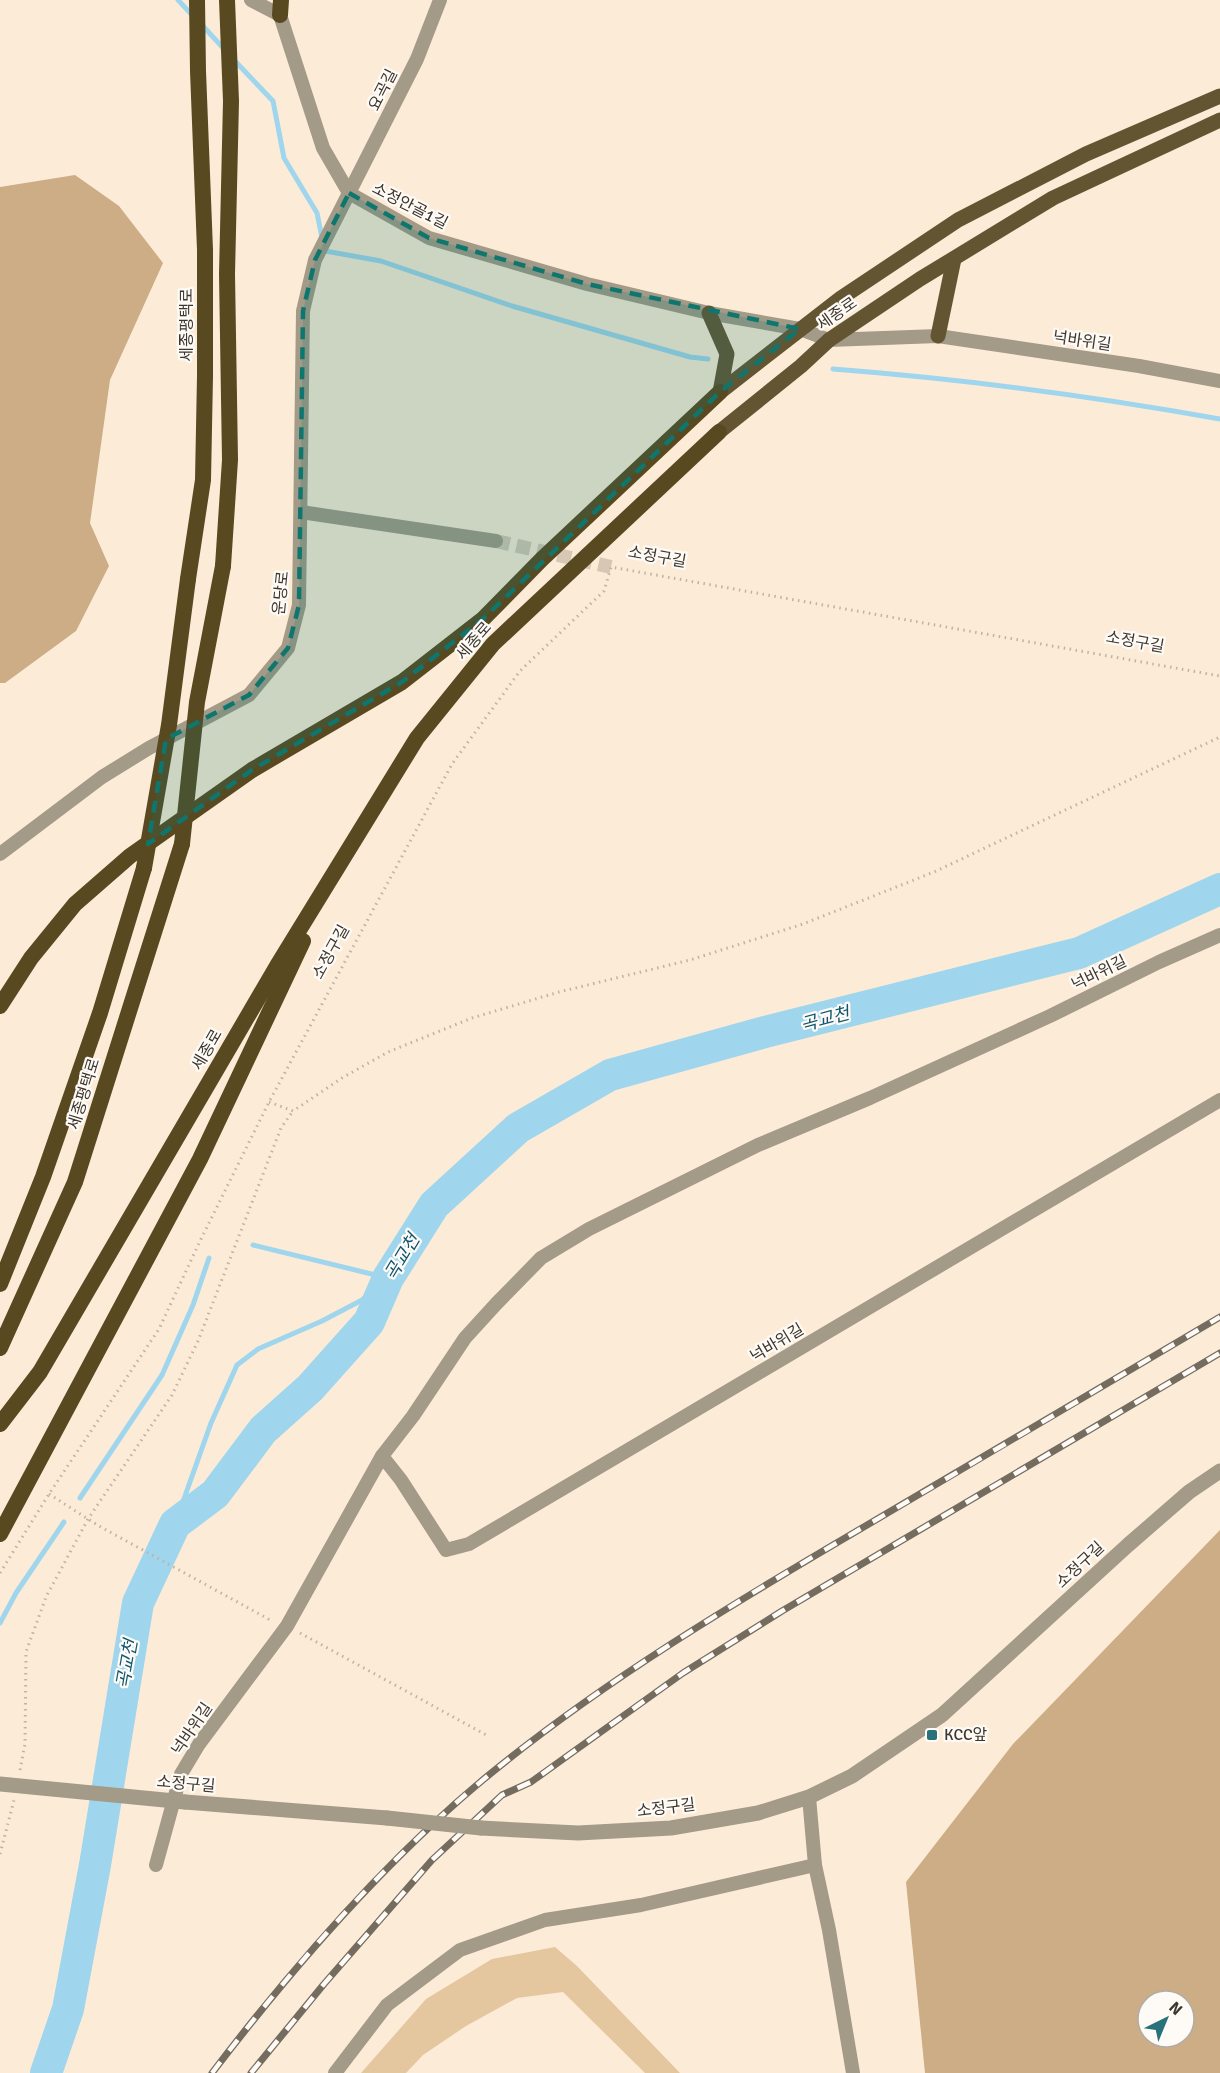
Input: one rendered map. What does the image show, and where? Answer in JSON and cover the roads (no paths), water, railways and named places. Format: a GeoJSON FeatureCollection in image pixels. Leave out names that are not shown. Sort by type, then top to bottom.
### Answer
{"type":"FeatureCollection","features":[{"type":"Feature","properties":{"kind":"highway","name":"세종평택로"},"geometry":{"type":"LineString","coordinates":[[0,1284],[44,1177],[97,1024],[144,868],[169,725],[203,480],[205,250],[197,0]]}},
{"type":"Feature","properties":{"kind":"highway","name":"세종평택로"},"geometry":{"type":"LineString","coordinates":[[0,1347],[75,1182],[182,844],[197,702],[223,566],[230,460],[227,274],[231,101],[227,0]]}},
{"type":"Feature","properties":{"kind":"highway","name":"세종로"},"geometry":{"type":"LineString","coordinates":[[0,1006],[31,958],[75,904],[130,856],[252,770],[402,682],[483,619],[567,536],[720,392]]}},
{"type":"Feature","properties":{"kind":"highway","name":"세종로"},"geometry":{"type":"LineString","coordinates":[[0,1424],[40,1372],[277,966],[417,738],[492,644],[719,432]]}},
{"type":"Feature","properties":{"kind":"highway"},"geometry":{"type":"LineString","coordinates":[[0,1534],[200,1159],[340,862]]}},
{"type":"Feature","properties":{"kind":"highway"},"geometry":{"type":"LineString","coordinates":[[0,995],[31,958]]}},
{"type":"Feature","properties":{"kind":"main road","name":"세종로"},"geometry":{"type":"LineString","coordinates":[[720,392],[841,298],[958,220],[1086,154],[1220,96]]}},
{"type":"Feature","properties":{"kind":"main road","name":"세종로"},"geometry":{"type":"LineString","coordinates":[[719,432],[801,366],[829,340],[920,279],[1053,198],[1220,120]]}},
{"type":"Feature","properties":{"kind":"main road"},"geometry":{"type":"LineString","coordinates":[[939,336],[954,259]]}},
{"type":"Feature","properties":{"kind":"main road"},"geometry":{"type":"LineString","coordinates":[[709,313],[727,354],[720,392]]}},
{"type":"Feature","properties":{"kind":"street","name":"소정안골1길"},"geometry":{"type":"LineString","coordinates":[[251,0],[280,7],[324,148],[349,193],[429,238],[587,284],[709,313],[800,329],[829,340]]}},
{"type":"Feature","properties":{"kind":"street","name":"요곡길"},"geometry":{"type":"LineString","coordinates":[[349,193],[417,59],[440,0]]}},
{"type":"Feature","properties":{"kind":"street","name":"운당로"},"geometry":{"type":"LineString","coordinates":[[0,854],[102,777],[149,748],[249,695],[288,648],[299,605],[303,311],[315,260],[349,193]]}},
{"type":"Feature","properties":{"kind":"street","name":"넉바위길"},"geometry":{"type":"LineString","coordinates":[[829,340],[939,336],[1138,366],[1220,381]]}},
{"type":"Feature","properties":{"kind":"street"},"geometry":{"type":"LineString","coordinates":[[301,512],[496,541]]}},
{"type":"Feature","properties":{"kind":"street","name":"넉바위길"},"geometry":{"type":"LineString","coordinates":[[156,1865],[181,1774],[199,1744],[281,1624],[382,1456],[465,1338],[541,1258],[579,1234],[758,1145],[881,1093],[1220,935]]}},
{"type":"Feature","properties":{"kind":"street","name":"넉바위길"},"geometry":{"type":"LineString","coordinates":[[382,1456],[401,1480],[446,1550],[469,1544],[1220,1100]]}},
{"type":"Feature","properties":{"kind":"street","name":"소정구길"},"geometry":{"type":"LineString","coordinates":[[0,1784],[481,1828],[578,1833],[671,1828],[758,1812],[808,1797],[852,1776],[942,1715],[1128,1545],[1189,1492],[1220,1471]]}},
{"type":"Feature","properties":{"kind":"street"},"geometry":{"type":"LineString","coordinates":[[808,1797],[815,1865],[829,1930],[853,2073]]}},
{"type":"Feature","properties":{"kind":"street"},"geometry":{"type":"LineString","coordinates":[[335,2073],[387,2005],[460,1950],[545,1920],[641,1905],[815,1865]]}},
{"type":"Feature","properties":{"kind":"waterway"},"geometry":{"type":"LineString","coordinates":[[178,0],[193,16]]}},
{"type":"Feature","properties":{"kind":"waterway"},"geometry":{"type":"LineString","coordinates":[[202,25],[224,49]]}},
{"type":"Feature","properties":{"kind":"waterway"},"geometry":{"type":"LineString","coordinates":[[234,60],[273,101],[284,158],[317,213],[322,238]]}},
{"type":"Feature","properties":{"kind":"waterway"},"geometry":{"type":"LineString","coordinates":[[324,247],[325,251],[381,261],[512,306],[690,357],[708,359]]}},
{"type":"Feature","properties":{"kind":"waterway"},"geometry":{"type":"LineString","coordinates":[[833,369],[1027,389],[1220,419]]}},
{"type":"Feature","properties":{"kind":"waterway","name":"곡교천"},"geometry":{"type":"LineString","coordinates":[[46,2073],[68,2009],[95,1865],[138,1603],[175,1524],[215,1494],[263,1430],[310,1388],[369,1322],[388,1278],[434,1205],[518,1128],[610,1075],[765,1032],[1079,953],[1220,889]]}},
{"type":"Feature","properties":{"kind":"waterway"},"geometry":{"type":"LineString","coordinates":[[253,1245],[388,1278]]}},
{"type":"Feature","properties":{"kind":"waterway"},"geometry":{"type":"LineString","coordinates":[[80,1498],[162,1375],[193,1305],[209,1258]]}},
{"type":"Feature","properties":{"kind":"waterway"},"geometry":{"type":"LineString","coordinates":[[175,1524],[211,1423],[237,1365],[258,1349],[322,1321],[362,1300],[388,1278]]}},
{"type":"Feature","properties":{"kind":"waterway"},"geometry":{"type":"LineString","coordinates":[[0,1623],[16,1593],[64,1522]]}},
{"type":"Feature","properties":{"kind":"tunnel"},"geometry":{"type":"LineString","coordinates":[[496,541],[611,567]]}},
{"type":"Feature","properties":{"kind":"railway"},"geometry":{"type":"LineString","coordinates":[[212,2073],[308,1954],[378,1878],[414,1842],[490,1774],[579,1706],[718,1614],[1220,1317]]}},
{"type":"Feature","properties":{"kind":"railway"},"geometry":{"type":"LineString","coordinates":[[251,2073],[324,1984],[432,1860],[502,1795],[531,1782],[683,1673],[782,1611],[1220,1353]]}},
{"type":"Feature","properties":{"kind":"place","name":"KCC앞"},"geometry":{"type":"Point","coordinates":[932,1735]}}]}
